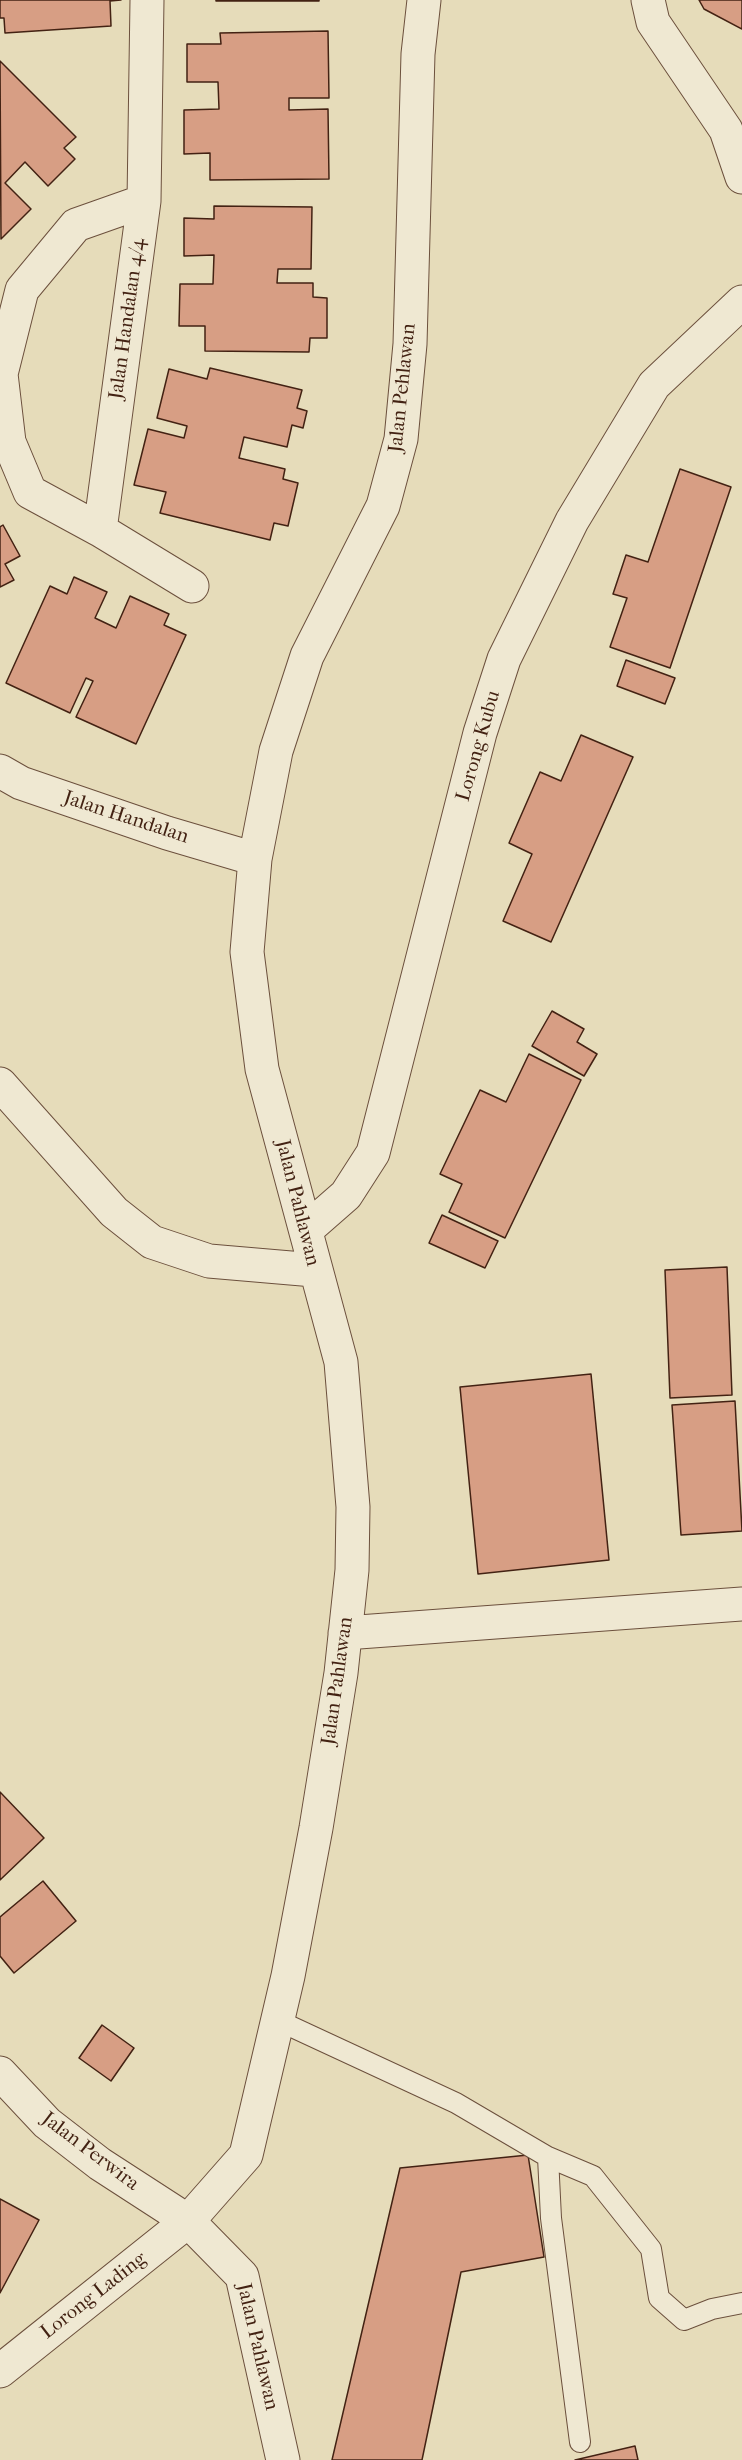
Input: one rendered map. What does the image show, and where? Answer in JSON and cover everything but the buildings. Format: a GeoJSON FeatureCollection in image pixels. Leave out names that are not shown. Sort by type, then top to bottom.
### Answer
{"type":"FeatureCollection","features":[{"type":"Feature","properties":{"kind":"street","name":"Jalan Handalan 4/4"},"geometry":{"type":"LineString","coordinates":[[100,530],[144,201],[147,0]]}},
{"type":"Feature","properties":{"kind":"street","name":"Jalan Pehlawan"},"geometry":{"type":"LineString","coordinates":[[255,858],[276,751],[307,656],[383,506],[401,439],[410,344],[418,54],[424,0]]}},
{"type":"Feature","properties":{"kind":"street"},"geometry":{"type":"LineString","coordinates":[[648,0],[653,22],[734,127],[742,177]]}},
{"type":"Feature","properties":{"kind":"street"},"geometry":{"type":"LineString","coordinates":[[144,201],[76,225],[22,290],[1,374],[9,442],[30,492],[100,530],[192,586]]}},
{"type":"Feature","properties":{"kind":"street","name":"Lorong Kubu"},"geometry":{"type":"LineString","coordinates":[[306,1230],[346,1195],[373,1153],[480,733],[504,659],[572,521],[654,385],[742,302]]}},
{"type":"Feature","properties":{"kind":"street","name":"Jalan Handalan"},"geometry":{"type":"LineString","coordinates":[[0,771],[21,783],[167,833],[255,858]]}},
{"type":"Feature","properties":{"kind":"street","name":"Jalan Pahlawan"},"geometry":{"type":"LineString","coordinates":[[255,858],[247,952],[261,1058],[306,1230],[314,1270],[341,1362],[351,1484],[352,1570],[340,1684],[316,1827],[288,1976],[246,2155],[188,2222],[242,2276],[283,2460]]}},
{"type":"Feature","properties":{"kind":"street"},"geometry":{"type":"LineString","coordinates":[[0,1084],[114,1212],[152,1242],[209,1261],[314,1270]]}},
{"type":"Feature","properties":{"kind":"street"},"geometry":{"type":"LineString","coordinates":[[345,1634],[742,1604]]}},
{"type":"Feature","properties":{"kind":"street","name":"Jalan Perwira"},"geometry":{"type":"LineString","coordinates":[[0,2073],[56,2130],[100,2164],[188,2222]]}},
{"type":"Feature","properties":{"kind":"street","name":"Lorong Lading"},"geometry":{"type":"LineString","coordinates":[[0,2371],[188,2222]]}},
{"type":"Feature","properties":{"kind":"lane"},"geometry":{"type":"LineString","coordinates":[[277,2020],[456,2103],[549,2157],[592,2176],[651,2249],[659,2298],[684,2320],[742,2303]]}},
{"type":"Feature","properties":{"kind":"lane"},"geometry":{"type":"LineString","coordinates":[[549,2157],[551,2218],[580,2442]]}}]}
